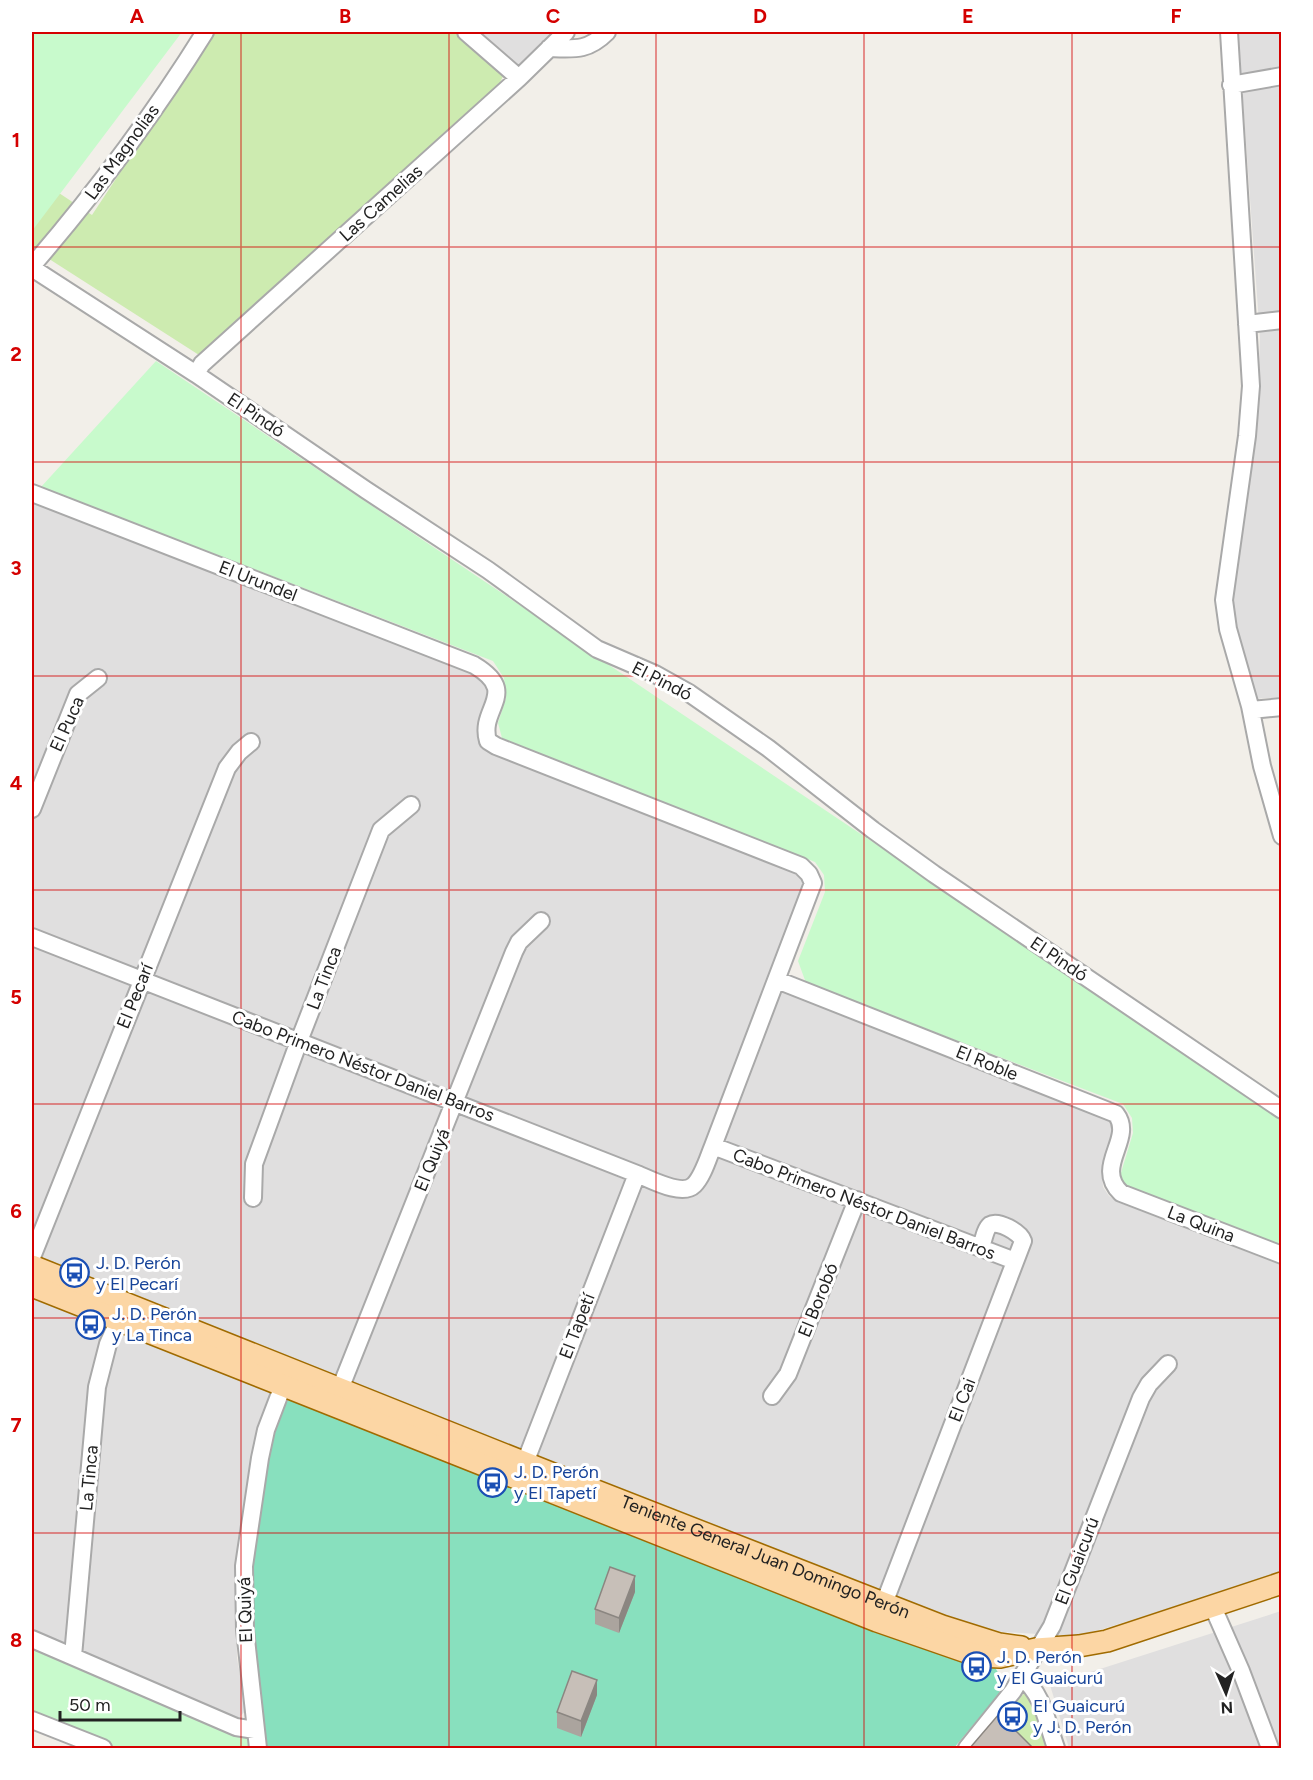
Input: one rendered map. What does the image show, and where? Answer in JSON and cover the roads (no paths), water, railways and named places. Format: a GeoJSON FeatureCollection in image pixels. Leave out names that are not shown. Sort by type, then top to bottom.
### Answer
{"type":"FeatureCollection","features":[{"type":"Feature","properties":{"kind":"main road","name":"Teniente General Juan Domingo Perón"},"geometry":{"type":"LineString","coordinates":[[32,1266],[122,1312],[880,1612],[999,1644],[1036,1649],[1079,1646],[1107,1641],[1281,1583]]}},
{"type":"Feature","properties":{"kind":"main road","name":"Teniente General Juan Domingo Perón"},"geometry":{"type":"LineString","coordinates":[[32,1286],[122,1312]]}},
{"type":"Feature","properties":{"kind":"street","name":"Las Magnolias"},"geometry":{"type":"LineString","coordinates":[[32,267],[98,186],[205,32]]}},
{"type":"Feature","properties":{"kind":"street"},"geometry":{"type":"LineString","coordinates":[[466,32],[519,78]]}},
{"type":"Feature","properties":{"kind":"street","name":"Las Camelias"},"geometry":{"type":"LineString","coordinates":[[196,374],[202,364],[519,78],[566,32]]}},
{"type":"Feature","properties":{"kind":"street"},"geometry":{"type":"LineString","coordinates":[[549,48],[581,49],[599,40],[607,32]]}},
{"type":"Feature","properties":{"kind":"street"},"geometry":{"type":"LineString","coordinates":[[1229,32],[1251,386],[1250,410],[1224,600],[1228,629],[1251,710],[1262,766],[1281,836]]}},
{"type":"Feature","properties":{"kind":"street"},"geometry":{"type":"LineString","coordinates":[[1231,85],[1281,76]]}},
{"type":"Feature","properties":{"kind":"street","name":"El Pindó"},"geometry":{"type":"LineString","coordinates":[[32,267],[489,570],[597,648],[656,674],[723,716],[934,874],[1281,1110]]}},
{"type":"Feature","properties":{"kind":"street"},"geometry":{"type":"LineString","coordinates":[[1247,324],[1281,320]]}},
{"type":"Feature","properties":{"kind":"street","name":"El Urundel"},"geometry":{"type":"LineString","coordinates":[[32,493],[474,665],[492,678],[496,687],[496,698],[486,728],[488,741],[496,746],[801,866],[809,874],[813,884],[777,980]]}},
{"type":"Feature","properties":{"kind":"street","name":"El Puca"},"geometry":{"type":"LineString","coordinates":[[32,809],[78,694],[98,678]]}},
{"type":"Feature","properties":{"kind":"street"},"geometry":{"type":"LineString","coordinates":[[1251,710],[1281,708]]}},
{"type":"Feature","properties":{"kind":"street","name":"El Pecarí"},"geometry":{"type":"LineString","coordinates":[[32,1257],[227,768],[239,752],[251,742]]}},
{"type":"Feature","properties":{"kind":"street","name":"La Tinca"},"geometry":{"type":"LineString","coordinates":[[252,1198],[254,1164],[381,830],[411,805]]}},
{"type":"Feature","properties":{"kind":"street","name":"El Quiyá"},"geometry":{"type":"LineString","coordinates":[[337,1397],[514,952],[519,942],[541,921]]}},
{"type":"Feature","properties":{"kind":"street","name":"Cabo Primero Néstor Daniel Barros"},"geometry":{"type":"LineString","coordinates":[[32,937],[676,1189],[685,1189],[694,1185],[713,1146],[1015,1261]]}},
{"type":"Feature","properties":{"kind":"street"},"geometry":{"type":"LineString","coordinates":[[713,1146],[777,980]]}},
{"type":"Feature","properties":{"kind":"street","name":"El Roble"},"geometry":{"type":"LineString","coordinates":[[777,980],[1116,1114],[1121,1120],[1122,1128],[1110,1170],[1110,1178],[1113,1186],[1121,1194]]}},
{"type":"Feature","properties":{"kind":"street","name":"El Tapetí"},"geometry":{"type":"LineString","coordinates":[[521,1470],[637,1174]]}},
{"type":"Feature","properties":{"kind":"street","name":"La Quina"},"geometry":{"type":"LineString","coordinates":[[1121,1194],[1281,1255]]}},
{"type":"Feature","properties":{"kind":"street","name":"El Borobó"},"geometry":{"type":"LineString","coordinates":[[772,1396],[788,1374],[857,1200]]}},
{"type":"Feature","properties":{"kind":"street","name":"El Cai"},"geometry":{"type":"LineString","coordinates":[[880,1612],[1023,1241],[1021,1235],[992,1224],[988,1228],[981,1248]]}},
{"type":"Feature","properties":{"kind":"street","name":"La Tinca"},"geometry":{"type":"LineString","coordinates":[[73,1656],[97,1387],[108,1344],[122,1312]]}},
{"type":"Feature","properties":{"kind":"street","name":"El Guaicurú"},"geometry":{"type":"LineString","coordinates":[[967,1749],[1002,1707],[1052,1626],[1141,1398],[1149,1384],[1168,1364]]}},
{"type":"Feature","properties":{"kind":"street","name":"El Quiyá"},"geometry":{"type":"LineString","coordinates":[[258,1749],[245,1630],[244,1566],[247,1531],[266,1430],[286,1377]]}},
{"type":"Feature","properties":{"kind":"street"},"geometry":{"type":"LineString","coordinates":[[1212,1605],[1241,1671],[1270,1749]]}},
{"type":"Feature","properties":{"kind":"street"},"geometry":{"type":"LineString","coordinates":[[32,1639],[236,1727],[255,1730]]}},
{"type":"Feature","properties":{"kind":"street"},"geometry":{"type":"LineString","coordinates":[[1021,1677],[1038,1695],[1056,1749]]}},
{"type":"Feature","properties":{"kind":"street"},"geometry":{"type":"LineString","coordinates":[[32,1720],[98,1748]]}},
{"type":"Feature","properties":{"kind":"place","name":"J. D. Perón y El Pecarí"},"geometry":{"type":"Point","coordinates":[75,1273]}},
{"type":"Feature","properties":{"kind":"place","name":"J. D. Perón y La Tinca"},"geometry":{"type":"Point","coordinates":[91,1324]}},
{"type":"Feature","properties":{"kind":"place","name":"J. D. Perón y El Tapetí"},"geometry":{"type":"Point","coordinates":[493,1482]}},
{"type":"Feature","properties":{"kind":"place","name":"J. D. Perón y El Guaicurú"},"geometry":{"type":"Point","coordinates":[976,1667]}},
{"type":"Feature","properties":{"kind":"place","name":"El Guaicurú y J. D. Perón"},"geometry":{"type":"Point","coordinates":[1012,1716]}}]}
